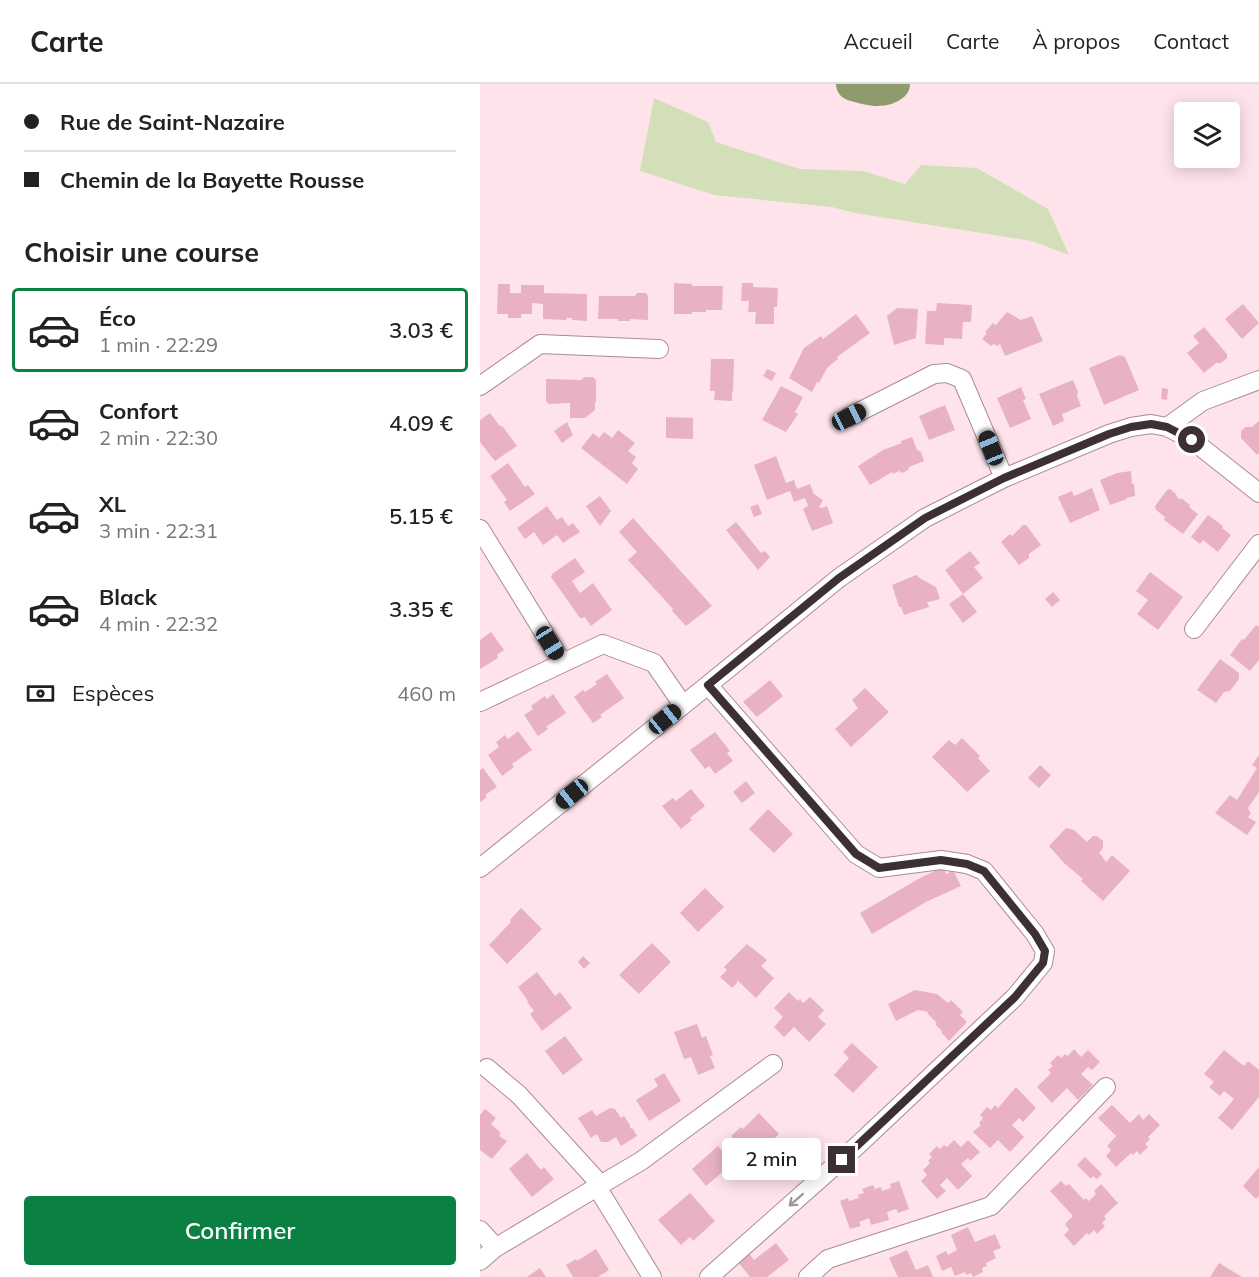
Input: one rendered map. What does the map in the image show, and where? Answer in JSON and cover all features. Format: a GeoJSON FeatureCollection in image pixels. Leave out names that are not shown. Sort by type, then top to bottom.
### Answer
{"type":"FeatureCollection","features":[{"type":"Feature","properties":{"kind":"street"},"geometry":{"type":"LineString","coordinates":[[480,386],[540,344],[659,349]]}},
{"type":"Feature","properties":{"kind":"street"},"geometry":{"type":"LineString","coordinates":[[849,417],[934,374],[947,373],[962,379],[1004,478]]}},
{"type":"Feature","properties":{"kind":"street"},"geometry":{"type":"LineString","coordinates":[[1167,427],[1203,401],[1259,380]]}},
{"type":"Feature","properties":{"kind":"street"},"geometry":{"type":"LineString","coordinates":[[480,868],[839,578],[925,518],[1004,478],[1109,434],[1151,424],[1167,427],[1192,440],[1259,494]]}},
{"type":"Feature","properties":{"kind":"street"},"geometry":{"type":"LineString","coordinates":[[480,529],[562,663]]}},
{"type":"Feature","properties":{"kind":"street"},"geometry":{"type":"LineString","coordinates":[[1194,629],[1259,544]]}},
{"type":"Feature","properties":{"kind":"street"},"geometry":{"type":"LineString","coordinates":[[480,702],[603,644],[654,663],[683,705]]}},
{"type":"Feature","properties":{"kind":"street"},"geometry":{"type":"LineString","coordinates":[[708,685],[856,854],[879,868],[941,860],[967,864],[984,871],[1035,934],[1045,951],[1043,963],[1015,997],[858,1145],[709,1277]]}},
{"type":"Feature","properties":{"kind":"street"},"geometry":{"type":"LineString","coordinates":[[480,1261],[495,1248],[641,1161],[773,1064]]}},
{"type":"Feature","properties":{"kind":"street"},"geometry":{"type":"LineString","coordinates":[[487,1068],[519,1095],[599,1186],[652,1277]]}},
{"type":"Feature","properties":{"kind":"street"},"geometry":{"type":"LineString","coordinates":[[808,1277],[828,1259],[991,1206],[1106,1088]]}},
{"type":"Feature","properties":{"kind":"street"},"geometry":{"type":"LineString","coordinates":[[480,1230],[495,1248]]}},
{"type":"Feature","properties":{"kind":"green space"},"geometry":{"type":"Polygon","coordinates":[[[654,98],[708,122],[716,142],[800,169],[863,171],[905,184],[921,165],[977,168],[1048,209],[1069,255],[1032,241],[855,213],[832,207],[714,195],[640,171],[654,98]]]}},
{"type":"Feature","properties":{"kind":"building"},"geometry":{"type":"Polygon","coordinates":[[[674,283],[692,284],[692,286],[723,286],[722,310],[674,314],[674,283]]]}},
{"type":"Feature","properties":{"kind":"building"},"geometry":{"type":"Polygon","coordinates":[[[742,283],[753,283],[753,287],[778,288],[777,307],[774,307],[774,324],[755,324],[756,312],[748,312],[749,301],[741,301],[742,283]]]}},
{"type":"Feature","properties":{"kind":"building"},"geometry":{"type":"Polygon","coordinates":[[[498,284],[510,284],[510,293],[521,293],[521,285],[544,285],[544,293],[587,294],[587,321],[572,320],[572,318],[543,319],[543,304],[532,303],[532,314],[521,314],[521,318],[508,318],[508,314],[497,314],[498,284]]]}},
{"type":"Feature","properties":{"kind":"building"},"geometry":{"type":"Polygon","coordinates":[[[637,293],[646,293],[648,296],[648,320],[598,319],[599,296],[635,296],[637,293]]]}},
{"type":"Feature","properties":{"kind":"building"},"geometry":{"type":"Polygon","coordinates":[[[937,303],[972,305],[971,322],[963,322],[962,339],[944,338],[944,345],[925,344],[927,311],[936,311],[937,303]]]}},
{"type":"Feature","properties":{"kind":"building"},"geometry":{"type":"Polygon","coordinates":[[[1243,304],[1259,323],[1242,339],[1225,319],[1243,304]]]}},
{"type":"Feature","properties":{"kind":"building"},"geometry":{"type":"Polygon","coordinates":[[[897,308],[918,309],[916,338],[894,345],[887,316],[897,308]]]}},
{"type":"Feature","properties":{"kind":"building"},"geometry":{"type":"Polygon","coordinates":[[[1007,312],[1021,320],[1032,316],[1043,341],[1005,356],[1000,344],[991,346],[982,339],[993,323],[996,325],[1007,312]]]}},
{"type":"Feature","properties":{"kind":"building"},"geometry":{"type":"Polygon","coordinates":[[[856,314],[870,333],[837,357],[838,359],[827,368],[812,392],[789,378],[804,348],[821,336],[823,339],[856,314]]]}},
{"type":"Feature","properties":{"kind":"building"},"geometry":{"type":"Polygon","coordinates":[[[1204,327],[1227,354],[1227,358],[1221,363],[1216,363],[1204,373],[1187,353],[1199,343],[1193,336],[1204,327]]]}},
{"type":"Feature","properties":{"kind":"building"},"geometry":{"type":"Polygon","coordinates":[[[1120,355],[1125,357],[1139,390],[1104,405],[1089,368],[1120,355]]]}},
{"type":"Feature","properties":{"kind":"building"},"geometry":{"type":"Polygon","coordinates":[[[711,359],[734,359],[732,401],[714,400],[715,391],[710,391],[711,359]]]}},
{"type":"Feature","properties":{"kind":"building"},"geometry":{"type":"Polygon","coordinates":[[[767,369],[776,373],[772,381],[763,376],[767,369]]]}},
{"type":"Feature","properties":{"kind":"building"},"geometry":{"type":"Polygon","coordinates":[[[585,377],[593,377],[596,380],[596,403],[595,410],[585,418],[570,418],[570,403],[549,404],[546,401],[546,379],[581,380],[585,377]]]}},
{"type":"Feature","properties":{"kind":"building"},"geometry":{"type":"Polygon","coordinates":[[[1073,380],[1081,406],[1062,414],[1064,421],[1053,426],[1039,394],[1073,380]]]}},
{"type":"Feature","properties":{"kind":"building"},"geometry":{"type":"Polygon","coordinates":[[[781,386],[803,397],[795,412],[798,414],[786,432],[762,420],[781,386]]]}},
{"type":"Feature","properties":{"kind":"building"},"geometry":{"type":"Polygon","coordinates":[[[1021,387],[1026,399],[1023,400],[1031,419],[1010,428],[997,398],[1021,387]]]}},
{"type":"Feature","properties":{"kind":"building"},"geometry":{"type":"Polygon","coordinates":[[[1162,388],[1168,389],[1167,400],[1161,399],[1162,388]]]}},
{"type":"Feature","properties":{"kind":"building"},"geometry":{"type":"Polygon","coordinates":[[[945,405],[955,430],[929,440],[919,416],[945,405]]]}},
{"type":"Feature","properties":{"kind":"building"},"geometry":{"type":"Polygon","coordinates":[[[490,413],[517,446],[495,461],[480,442],[480,420],[490,413]]]}},
{"type":"Feature","properties":{"kind":"building"},"geometry":{"type":"Polygon","coordinates":[[[666,417],[693,418],[693,439],[666,438],[666,417]]]}},
{"type":"Feature","properties":{"kind":"building"},"geometry":{"type":"Polygon","coordinates":[[[1259,421],[1259,453],[1257,455],[1241,438],[1241,431],[1246,427],[1252,427],[1259,421]]]}},
{"type":"Feature","properties":{"kind":"building"},"geometry":{"type":"Polygon","coordinates":[[[567,422],[573,435],[562,443],[554,431],[567,422]]]}},
{"type":"Feature","properties":{"kind":"building"},"geometry":{"type":"Polygon","coordinates":[[[618,430],[635,443],[628,451],[636,457],[632,463],[638,469],[627,484],[581,448],[593,433],[599,438],[604,432],[612,438],[618,430]]]}},
{"type":"Feature","properties":{"kind":"building"},"geometry":{"type":"Polygon","coordinates":[[[912,437],[924,461],[909,467],[902,473],[899,471],[893,474],[892,472],[870,485],[858,466],[883,450],[912,437]]]}},
{"type":"Feature","properties":{"kind":"building"},"geometry":{"type":"Polygon","coordinates":[[[776,456],[786,483],[794,480],[797,489],[810,484],[814,494],[823,500],[819,507],[827,506],[833,523],[812,531],[803,509],[808,506],[805,498],[794,502],[790,491],[767,500],[754,465],[776,456]]]}},
{"type":"Feature","properties":{"kind":"building"},"geometry":{"type":"Polygon","coordinates":[[[508,463],[525,487],[528,485],[535,494],[510,511],[504,502],[507,500],[490,476],[508,463]]]}},
{"type":"Feature","properties":{"kind":"building"},"geometry":{"type":"Polygon","coordinates":[[[1131,471],[1135,496],[1110,505],[1100,480],[1117,473],[1131,471]]]}},
{"type":"Feature","properties":{"kind":"building"},"geometry":{"type":"Polygon","coordinates":[[[1092,488],[1100,510],[1070,523],[1058,497],[1072,491],[1074,496],[1092,488]]]}},
{"type":"Feature","properties":{"kind":"building"},"geometry":{"type":"Polygon","coordinates":[[[1170,489],[1198,514],[1183,534],[1164,520],[1165,517],[1156,510],[1155,506],[1170,489]]]}},
{"type":"Feature","properties":{"kind":"building"},"geometry":{"type":"Polygon","coordinates":[[[600,496],[611,511],[600,526],[586,506],[600,496]]]}},
{"type":"Feature","properties":{"kind":"building"},"geometry":{"type":"Polygon","coordinates":[[[758,504],[762,514],[754,517],[750,507],[758,504]]]}},
{"type":"Feature","properties":{"kind":"building"},"geometry":{"type":"Polygon","coordinates":[[[547,506],[557,520],[562,517],[568,526],[573,523],[580,532],[563,543],[557,535],[543,545],[534,532],[525,539],[517,528],[547,506]]]}},
{"type":"Feature","properties":{"kind":"building"},"geometry":{"type":"Polygon","coordinates":[[[1208,515],[1231,535],[1218,552],[1203,540],[1200,544],[1191,537],[1208,515]]]}},
{"type":"Feature","properties":{"kind":"building"},"geometry":{"type":"Polygon","coordinates":[[[633,518],[712,606],[686,626],[628,560],[637,552],[619,532],[633,518]]]}},
{"type":"Feature","properties":{"kind":"building"},"geometry":{"type":"Polygon","coordinates":[[[736,522],[761,553],[765,551],[770,557],[758,570],[726,530],[736,522]]]}},
{"type":"Feature","properties":{"kind":"building"},"geometry":{"type":"Polygon","coordinates":[[[1023,525],[1026,525],[1041,545],[1019,565],[1001,542],[1010,534],[1012,536],[1023,525]]]}},
{"type":"Feature","properties":{"kind":"building"},"geometry":{"type":"Polygon","coordinates":[[[970,551],[980,563],[974,567],[983,578],[963,594],[945,570],[970,551]]]}},
{"type":"Feature","properties":{"kind":"building"},"geometry":{"type":"Polygon","coordinates":[[[575,558],[585,572],[572,581],[580,593],[593,583],[612,610],[591,626],[585,617],[580,618],[551,577],[575,558]]]}},
{"type":"Feature","properties":{"kind":"building"},"geometry":{"type":"Polygon","coordinates":[[[1150,572],[1183,597],[1158,630],[1137,614],[1148,600],[1136,591],[1150,572]]]}},
{"type":"Feature","properties":{"kind":"building"},"geometry":{"type":"Polygon","coordinates":[[[916,575],[936,587],[940,599],[927,601],[929,607],[904,615],[892,585],[916,575]]]}},
{"type":"Feature","properties":{"kind":"building"},"geometry":{"type":"Polygon","coordinates":[[[1053,592],[1060,600],[1052,607],[1045,599],[1053,592]]]}},
{"type":"Feature","properties":{"kind":"building"},"geometry":{"type":"Polygon","coordinates":[[[963,594],[977,612],[963,623],[949,604],[963,594]]]}},
{"type":"Feature","properties":{"kind":"building"},"geometry":{"type":"Polygon","coordinates":[[[1256,625],[1259,627],[1259,660],[1250,671],[1230,655],[1256,625]]]}},
{"type":"Feature","properties":{"kind":"building"},"geometry":{"type":"Polygon","coordinates":[[[491,632],[504,650],[497,655],[498,658],[480,669],[480,640],[491,632]]]}},
{"type":"Feature","properties":{"kind":"building"},"geometry":{"type":"Polygon","coordinates":[[[1220,659],[1239,673],[1239,679],[1230,691],[1224,692],[1216,703],[1197,690],[1220,659]]]}},
{"type":"Feature","properties":{"kind":"building"},"geometry":{"type":"Polygon","coordinates":[[[607,674],[624,698],[600,715],[602,717],[593,723],[574,697],[597,684],[595,682],[607,674]]]}},
{"type":"Feature","properties":{"kind":"building"},"geometry":{"type":"Polygon","coordinates":[[[770,680],[783,696],[757,717],[743,702],[770,680]]]}},
{"type":"Feature","properties":{"kind":"building"},"geometry":{"type":"Polygon","coordinates":[[[865,688],[889,712],[851,747],[835,729],[858,708],[852,700],[865,688]]]}},
{"type":"Feature","properties":{"kind":"building"},"geometry":{"type":"Polygon","coordinates":[[[553,694],[566,713],[546,727],[548,729],[538,736],[524,715],[533,709],[531,706],[545,696],[547,699],[553,694]]]}},
{"type":"Feature","properties":{"kind":"building"},"geometry":{"type":"Polygon","coordinates":[[[518,731],[532,750],[512,764],[514,767],[502,776],[488,755],[499,747],[496,742],[505,735],[508,739],[518,731]]]}},
{"type":"Feature","properties":{"kind":"building"},"geometry":{"type":"Polygon","coordinates":[[[715,732],[730,751],[727,753],[733,761],[715,774],[709,766],[705,769],[690,750],[715,732]]]}},
{"type":"Feature","properties":{"kind":"building"},"geometry":{"type":"Polygon","coordinates":[[[962,738],[980,756],[978,758],[990,771],[967,792],[932,757],[949,740],[955,745],[962,738]]]}},
{"type":"Feature","properties":{"kind":"building"},"geometry":{"type":"Polygon","coordinates":[[[1259,755],[1259,792],[1248,808],[1251,814],[1248,817],[1256,822],[1247,835],[1215,813],[1230,795],[1237,800],[1257,768],[1252,765],[1259,755]]]}},
{"type":"Feature","properties":{"kind":"building"},"geometry":{"type":"Polygon","coordinates":[[[1040,765],[1051,775],[1039,788],[1028,778],[1040,765]]]}},
{"type":"Feature","properties":{"kind":"building"},"geometry":{"type":"Polygon","coordinates":[[[483,768],[497,787],[485,795],[487,797],[480,802],[480,770],[483,768]]]}},
{"type":"Feature","properties":{"kind":"building"},"geometry":{"type":"Polygon","coordinates":[[[746,781],[755,793],[742,803],[733,792],[746,781]]]}},
{"type":"Feature","properties":{"kind":"building"},"geometry":{"type":"Polygon","coordinates":[[[691,789],[705,806],[681,829],[662,806],[673,798],[676,801],[691,789]]]}},
{"type":"Feature","properties":{"kind":"building"},"geometry":{"type":"Polygon","coordinates":[[[768,809],[793,834],[774,853],[749,829],[768,809]]]}},
{"type":"Feature","properties":{"kind":"building"},"geometry":{"type":"Polygon","coordinates":[[[1066,828],[1074,830],[1087,842],[1093,836],[1097,836],[1103,841],[1103,848],[1099,853],[1106,862],[1112,855],[1130,871],[1103,901],[1049,846],[1066,828]]]}},
{"type":"Feature","properties":{"kind":"building"},"geometry":{"type":"Polygon","coordinates":[[[943,867],[946,874],[952,871],[955,874],[961,886],[926,902],[872,934],[860,913],[943,867]]]}},
{"type":"Feature","properties":{"kind":"building"},"geometry":{"type":"Polygon","coordinates":[[[705,888],[724,907],[698,932],[680,913],[705,888]]]}},
{"type":"Feature","properties":{"kind":"building"},"geometry":{"type":"Polygon","coordinates":[[[521,908],[542,929],[507,964],[489,945],[521,908]]]}},
{"type":"Feature","properties":{"kind":"building"},"geometry":{"type":"Polygon","coordinates":[[[652,943],[671,962],[639,994],[619,975],[652,943]]]}},
{"type":"Feature","properties":{"kind":"building"},"geometry":{"type":"Polygon","coordinates":[[[747,944],[767,960],[761,966],[774,978],[756,998],[737,980],[732,988],[720,977],[727,970],[724,967],[747,944]]]}},
{"type":"Feature","properties":{"kind":"building"},"geometry":{"type":"Polygon","coordinates":[[[583,956],[590,963],[584,969],[578,962],[583,956]]]}},
{"type":"Feature","properties":{"kind":"building"},"geometry":{"type":"Polygon","coordinates":[[[537,972],[555,996],[560,992],[572,1008],[542,1031],[530,1014],[534,1011],[518,987],[537,972]]]}},
{"type":"Feature","properties":{"kind":"building"},"geometry":{"type":"Polygon","coordinates":[[[915,990],[937,994],[948,1003],[951,1000],[963,1012],[960,1015],[967,1022],[949,1041],[927,1013],[929,1012],[918,1010],[896,1021],[888,1004],[915,990]]]}},
{"type":"Feature","properties":{"kind":"building"},"geometry":{"type":"Polygon","coordinates":[[[789,992],[803,1003],[810,997],[824,1010],[818,1017],[826,1024],[809,1042],[794,1027],[784,1037],[774,1027],[783,1017],[774,1008],[789,992]]]}},
{"type":"Feature","properties":{"kind":"building"},"geometry":{"type":"Polygon","coordinates":[[[697,1024],[702,1038],[706,1036],[715,1068],[698,1075],[691,1057],[684,1059],[674,1032],[697,1024]]]}},
{"type":"Feature","properties":{"kind":"building"},"geometry":{"type":"Polygon","coordinates":[[[565,1036],[583,1060],[563,1075],[545,1051],[565,1036]]]}},
{"type":"Feature","properties":{"kind":"building"},"geometry":{"type":"Polygon","coordinates":[[[852,1043],[878,1067],[853,1093],[834,1075],[849,1058],[843,1052],[852,1043]]]}},
{"type":"Feature","properties":{"kind":"building"},"geometry":{"type":"Polygon","coordinates":[[[1074,1049],[1081,1057],[1088,1050],[1100,1062],[1092,1070],[1088,1067],[1081,1074],[1093,1085],[1078,1100],[1067,1088],[1052,1103],[1037,1087],[1051,1073],[1048,1070],[1053,1066],[1050,1063],[1058,1055],[1061,1058],[1065,1054],[1068,1056],[1074,1049]]]}},
{"type":"Feature","properties":{"kind":"building"},"geometry":{"type":"Polygon","coordinates":[[[1224,1050],[1244,1066],[1248,1061],[1259,1070],[1259,1097],[1232,1130],[1218,1118],[1234,1099],[1224,1091],[1220,1096],[1209,1087],[1214,1082],[1204,1074],[1224,1050]]]}},
{"type":"Feature","properties":{"kind":"building"},"geometry":{"type":"Polygon","coordinates":[[[664,1073],[681,1101],[649,1121],[636,1100],[658,1086],[654,1079],[664,1073]]]}},
{"type":"Feature","properties":{"kind":"building"},"geometry":{"type":"Polygon","coordinates":[[[1016,1087],[1036,1108],[1023,1122],[1019,1118],[1012,1125],[1024,1137],[1010,1152],[998,1140],[990,1148],[973,1132],[981,1125],[979,1123],[983,1118],[980,1115],[987,1107],[991,1110],[995,1105],[998,1108],[1016,1087]]]}},
{"type":"Feature","properties":{"kind":"building"},"geometry":{"type":"Polygon","coordinates":[[[1112,1105],[1130,1123],[1139,1114],[1143,1120],[1149,1114],[1160,1125],[1148,1137],[1150,1139],[1145,1144],[1148,1147],[1140,1155],[1137,1151],[1133,1155],[1131,1153],[1116,1167],[1106,1156],[1111,1150],[1107,1146],[1116,1136],[1098,1118],[1112,1105]]]}},
{"type":"Feature","properties":{"kind":"building"},"geometry":{"type":"Polygon","coordinates":[[[610,1108],[615,1109],[621,1118],[624,1116],[637,1136],[621,1146],[616,1137],[608,1142],[601,1142],[597,1134],[591,1138],[578,1118],[592,1110],[596,1116],[610,1108]]]}},
{"type":"Feature","properties":{"kind":"building"},"geometry":{"type":"Polygon","coordinates":[[[485,1109],[496,1118],[491,1124],[501,1133],[499,1136],[507,1141],[492,1159],[480,1150],[480,1115],[485,1109]]]}},
{"type":"Feature","properties":{"kind":"building"},"geometry":{"type":"Polygon","coordinates":[[[759,1113],[779,1134],[752,1159],[731,1136],[741,1127],[743,1129],[759,1113]]]}},
{"type":"Feature","properties":{"kind":"building"},"geometry":{"type":"Polygon","coordinates":[[[954,1140],[961,1147],[968,1140],[980,1152],[970,1161],[968,1158],[961,1164],[972,1176],[958,1190],[947,1178],[940,1185],[946,1191],[937,1199],[921,1181],[927,1175],[923,1170],[930,1163],[928,1161],[932,1157],[929,1154],[937,1146],[940,1149],[944,1145],[947,1147],[954,1140]]]}},
{"type":"Feature","properties":{"kind":"building"},"geometry":{"type":"Polygon","coordinates":[[[718,1146],[733,1163],[706,1186],[692,1169],[718,1146]]]}},
{"type":"Feature","properties":{"kind":"building"},"geometry":{"type":"Polygon","coordinates":[[[527,1153],[541,1170],[544,1167],[554,1179],[532,1197],[509,1169],[527,1153]]]}},
{"type":"Feature","properties":{"kind":"building"},"geometry":{"type":"Polygon","coordinates":[[[1085,1157],[1102,1174],[1097,1179],[1093,1176],[1091,1179],[1077,1165],[1085,1157]]]}},
{"type":"Feature","properties":{"kind":"building"},"geometry":{"type":"Polygon","coordinates":[[[1259,1167],[1259,1196],[1256,1199],[1243,1186],[1259,1167]]]}},
{"type":"Feature","properties":{"kind":"building"},"geometry":{"type":"Polygon","coordinates":[[[899,1181],[909,1209],[898,1213],[896,1209],[887,1212],[889,1220],[871,1225],[869,1218],[859,1222],[861,1226],[850,1229],[840,1201],[859,1198],[858,1195],[864,1193],[862,1189],[873,1185],[875,1189],[881,1187],[882,1191],[891,1188],[890,1184],[899,1181]]]}},
{"type":"Feature","properties":{"kind":"building"},"geometry":{"type":"Polygon","coordinates":[[[1061,1181],[1066,1186],[1069,1184],[1084,1200],[1086,1198],[1089,1201],[1101,1184],[1118,1203],[1104,1216],[1106,1219],[1102,1223],[1105,1226],[1097,1234],[1094,1230],[1089,1235],[1087,1233],[1074,1246],[1064,1235],[1069,1230],[1065,1224],[1073,1216],[1050,1191],[1061,1181]]]}},
{"type":"Feature","properties":{"kind":"building"},"geometry":{"type":"Polygon","coordinates":[[[690,1193],[715,1221],[693,1241],[690,1237],[681,1245],[658,1220],[690,1193]]]}},
{"type":"Feature","properties":{"kind":"building"},"geometry":{"type":"Polygon","coordinates":[[[968,1227],[975,1242],[995,1234],[1001,1248],[993,1251],[996,1258],[986,1263],[987,1266],[982,1268],[983,1272],[973,1277],[971,1273],[966,1275],[965,1272],[955,1276],[951,1267],[942,1271],[936,1256],[946,1251],[948,1255],[957,1250],[951,1235],[968,1227]]]}},
{"type":"Feature","properties":{"kind":"building"},"geometry":{"type":"Polygon","coordinates":[[[776,1243],[789,1260],[767,1277],[750,1277],[738,1262],[749,1253],[754,1260],[776,1243]]]}},
{"type":"Feature","properties":{"kind":"building"},"geometry":{"type":"Polygon","coordinates":[[[596,1249],[609,1270],[598,1277],[573,1277],[566,1265],[596,1249]]]}},
{"type":"Feature","properties":{"kind":"building"},"geometry":{"type":"Polygon","coordinates":[[[907,1250],[916,1270],[928,1265],[933,1277],[898,1277],[889,1258],[907,1250]]]}},
{"type":"Feature","properties":{"kind":"building"},"geometry":{"type":"Polygon","coordinates":[[[1219,1263],[1242,1277],[1210,1277],[1219,1263]]]}},
{"type":"Feature","properties":{"kind":"building"},"geometry":{"type":"Polygon","coordinates":[[[540,1268],[546,1277],[527,1277],[540,1268]]]}},
{"type":"Feature","properties":{"kind":"waterway"},"geometry":{"type":"LineString","coordinates":[[853,84],[879,89],[893,84]]}},
{"type":"Feature","properties":{"kind":"route"},"geometry":{"type":"LineString","coordinates":[[842,1160],[1015,997],[1043,963],[1045,951],[1035,934],[984,871],[967,864],[941,860],[879,868],[856,854],[708,685],[839,578],[925,518],[1004,478],[1131,427],[1151,424],[1167,427],[1192,440]]}}]}
